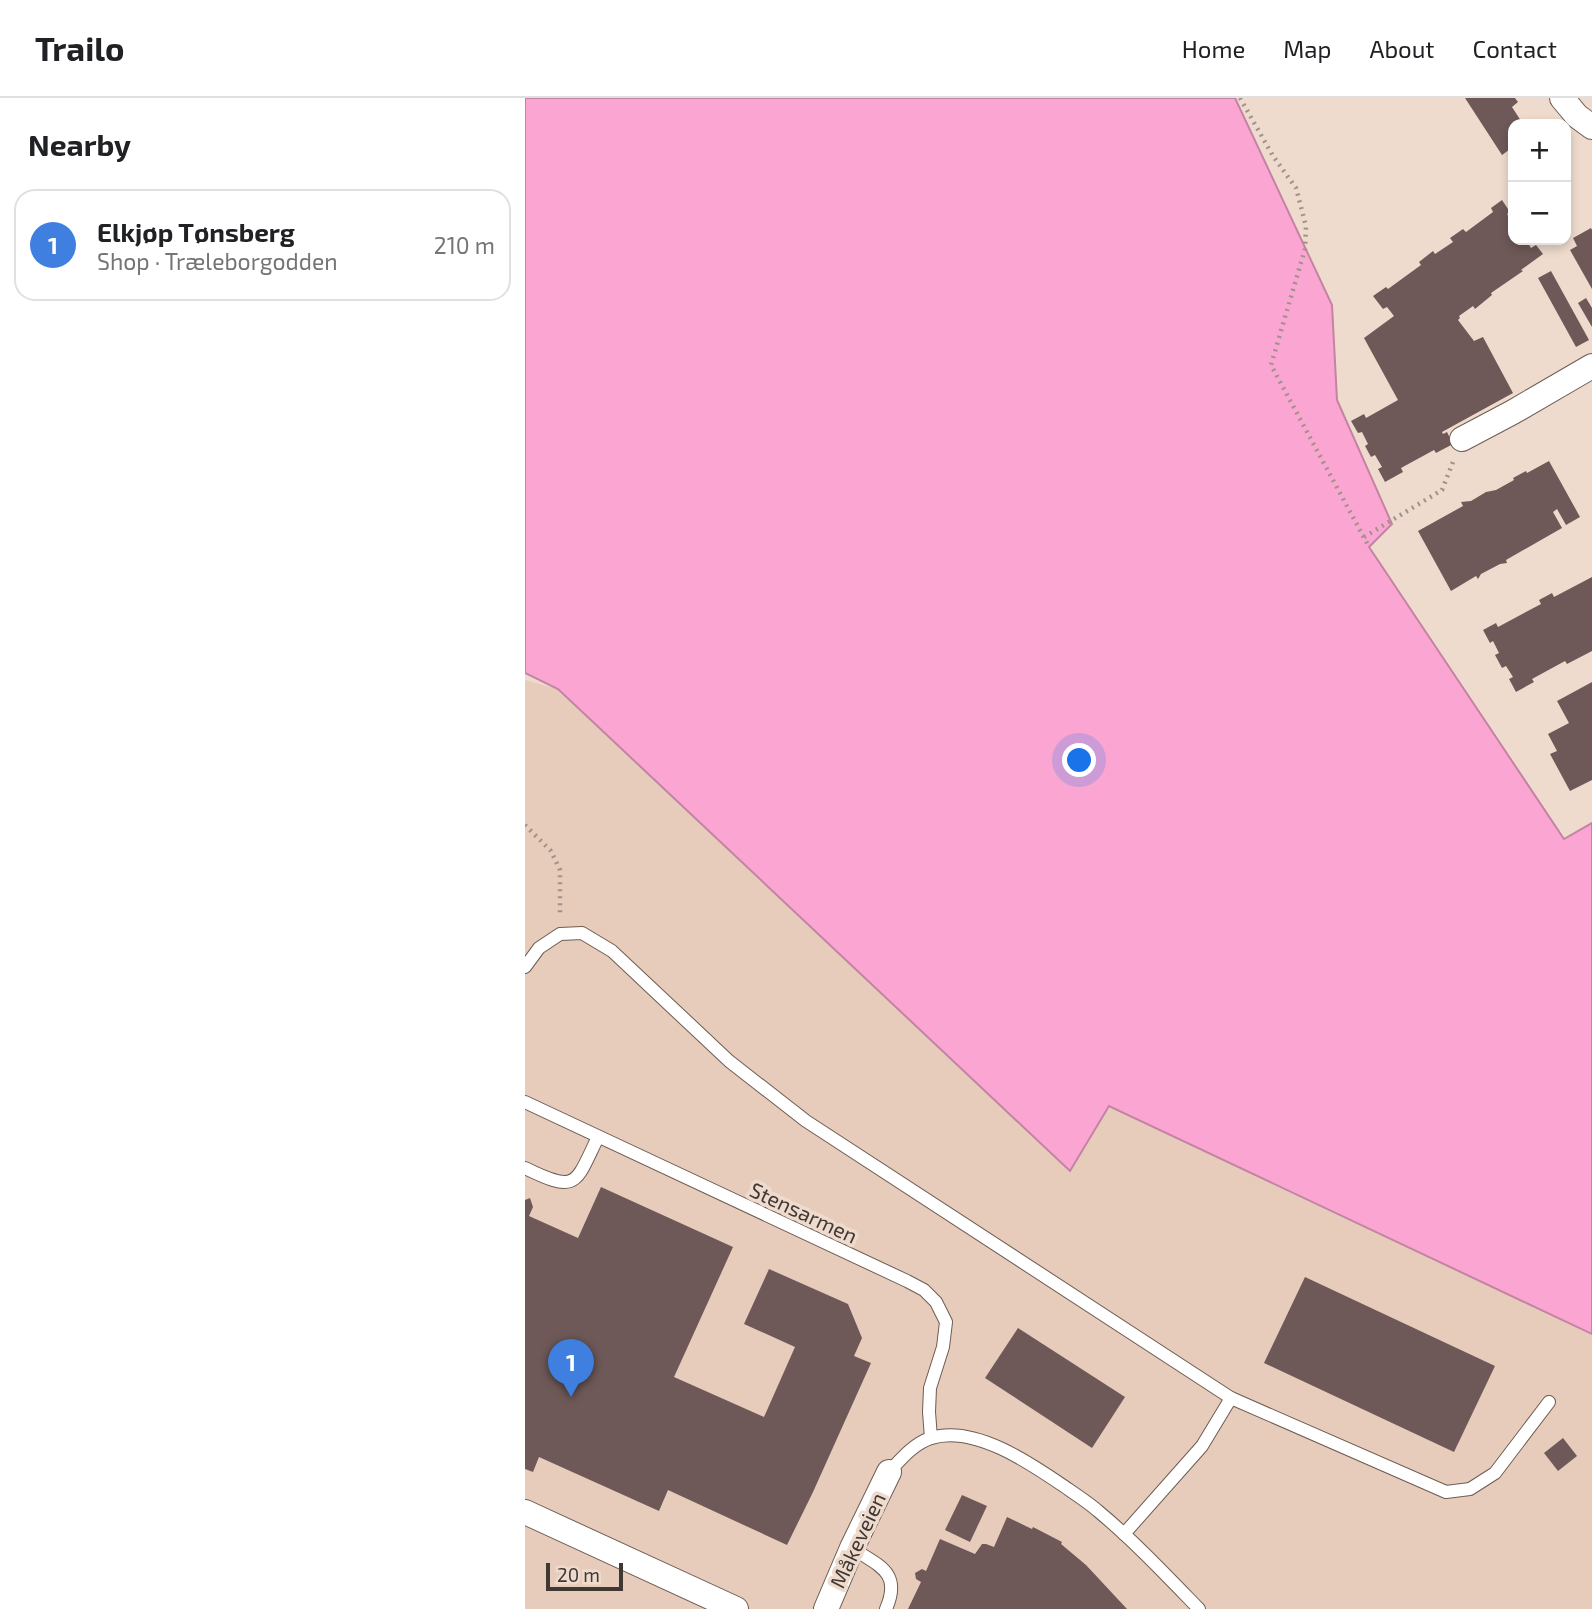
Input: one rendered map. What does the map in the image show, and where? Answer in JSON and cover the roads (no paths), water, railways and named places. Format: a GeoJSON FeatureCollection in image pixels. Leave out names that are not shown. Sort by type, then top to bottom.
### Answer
{"type":"FeatureCollection","features":[{"type":"Feature","properties":{"kind":"street"},"geometry":{"type":"LineString","coordinates":[[1562,98],[1577,116],[1592,127]]}},
{"type":"Feature","properties":{"kind":"street"},"geometry":{"type":"LineString","coordinates":[[1462,439],[1592,366]]}},
{"type":"Feature","properties":{"kind":"street","name":"Måkeveien"},"geometry":{"type":"LineString","coordinates":[[826,1609],[889,1472]]}},
{"type":"Feature","properties":{"kind":"street"},"geometry":{"type":"LineString","coordinates":[[525,1512],[736,1609]]}},
{"type":"Feature","properties":{"kind":"lane"},"geometry":{"type":"LineString","coordinates":[[525,967],[540,948],[560,934],[582,933],[612,951],[729,1061],[806,1121],[1231,1398],[1446,1492],[1470,1489],[1496,1473],[1549,1402]]}},
{"type":"Feature","properties":{"kind":"lane","name":"Stensarmen"},"geometry":{"type":"LineString","coordinates":[[525,1102],[924,1290],[936,1302],[946,1322],[943,1347],[930,1388],[931,1438]]}},
{"type":"Feature","properties":{"kind":"lane"},"geometry":{"type":"LineString","coordinates":[[525,1168],[561,1183],[572,1182],[579,1176],[598,1136]]}},
{"type":"Feature","properties":{"kind":"lane"},"geometry":{"type":"LineString","coordinates":[[1124,1534],[1202,1447],[1231,1398]]}},
{"type":"Feature","properties":{"kind":"lane"},"geometry":{"type":"LineString","coordinates":[[889,1472],[906,1454],[931,1438],[949,1435],[970,1437],[991,1444],[1034,1466],[1096,1509],[1141,1549],[1199,1609]]}},
{"type":"Feature","properties":{"kind":"lane"},"geometry":{"type":"LineString","coordinates":[[852,1548],[880,1567],[889,1577],[892,1585],[891,1597],[885,1609]]}},
{"type":"Feature","properties":{"kind":"place","name":"Elkjøp Tønsberg"},"geometry":{"type":"Point","coordinates":[571,1397]}}]}
